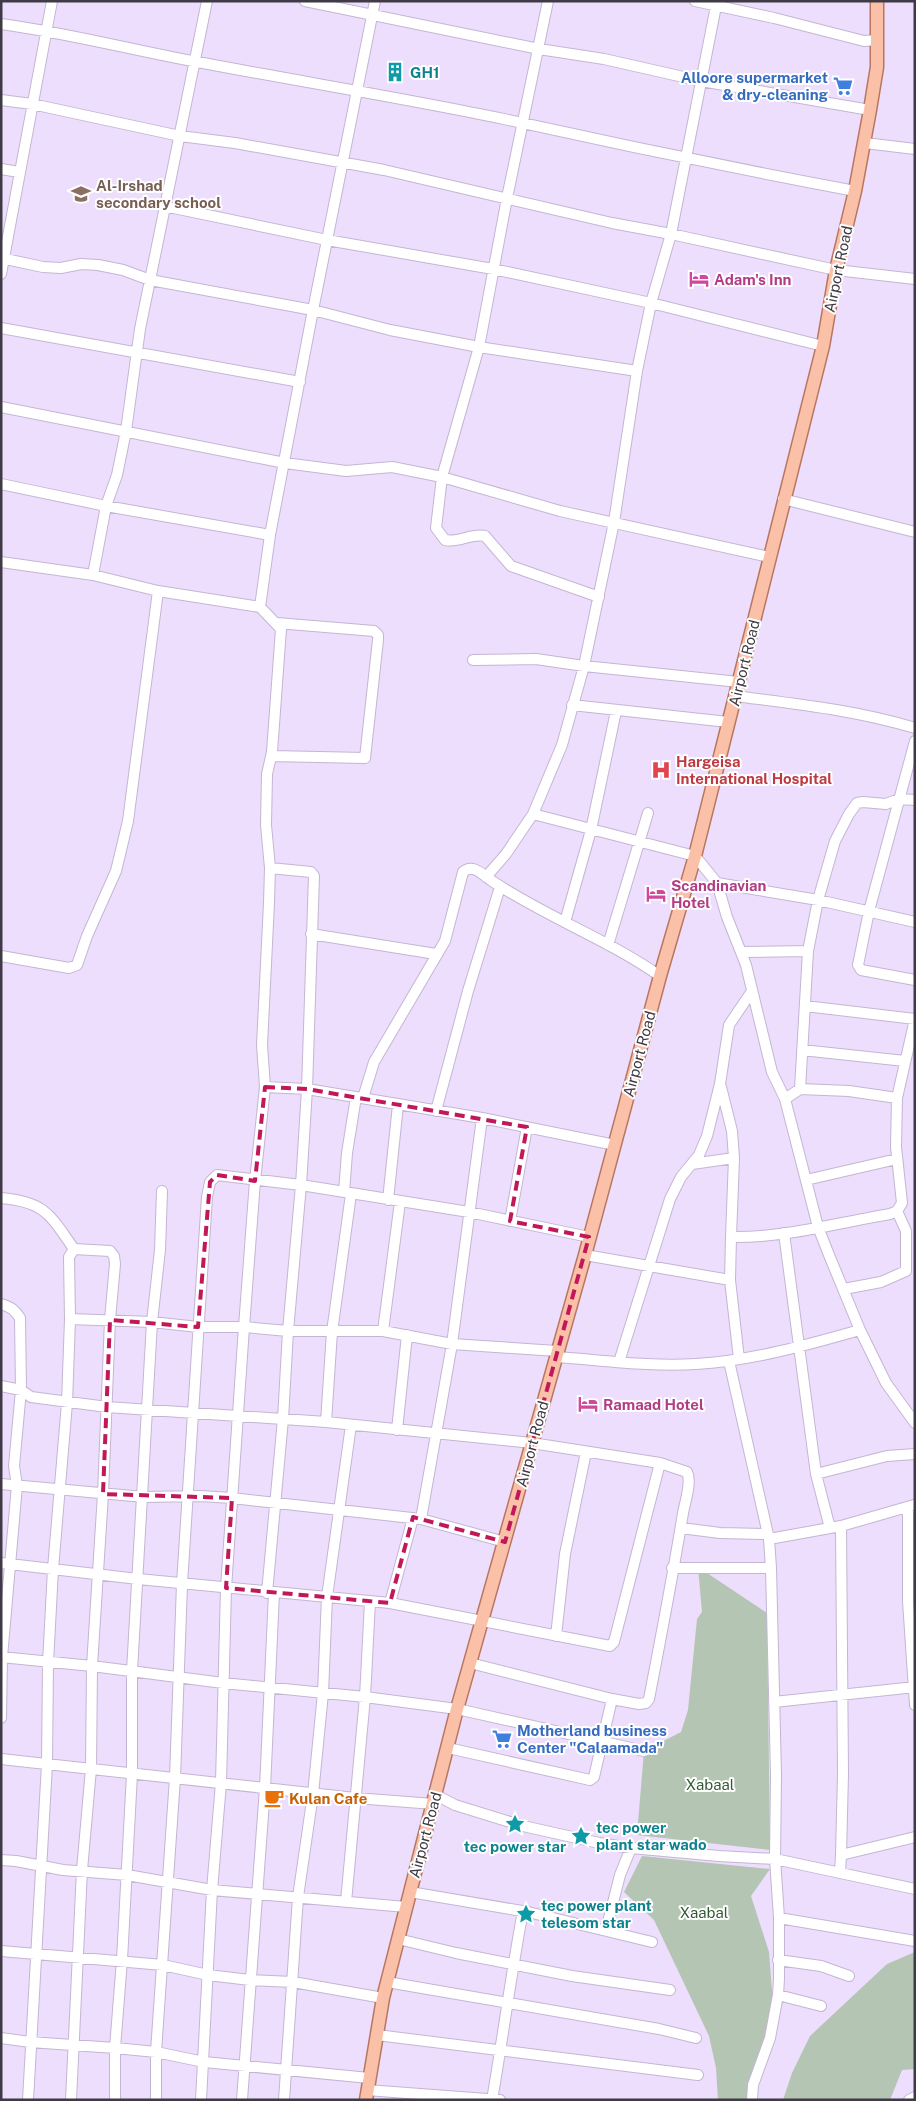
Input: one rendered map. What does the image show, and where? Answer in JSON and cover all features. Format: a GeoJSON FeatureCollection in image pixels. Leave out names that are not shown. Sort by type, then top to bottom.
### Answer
{"type":"FeatureCollection","features":[{"type":"Feature","properties":{"kind":"main road","name":"Airport Road"},"geometry":{"type":"LineString","coordinates":[[368,2089],[383,1998],[457,1709],[695,856],[736,696],[783,499],[823,346],[836,270],[865,143],[877,66],[876,1]]}},
{"type":"Feature","properties":{"kind":"street"},"geometry":{"type":"LineString","coordinates":[[1,274],[18,172],[52,1]]}},
{"type":"Feature","properties":{"kind":"street"},"geometry":{"type":"LineString","coordinates":[[93,575],[106,506],[117,475],[126,431],[136,352],[164,206],[207,1]]}},
{"type":"Feature","properties":{"kind":"street"},"geometry":{"type":"LineString","coordinates":[[305,1],[539,49],[604,59],[701,81],[870,110]]}},
{"type":"Feature","properties":{"kind":"street"},"geometry":{"type":"LineString","coordinates":[[260,607],[270,535],[313,310],[376,1]]}},
{"type":"Feature","properties":{"kind":"street"},"geometry":{"type":"LineString","coordinates":[[548,1],[507,198],[479,347],[442,477],[436,528],[445,540],[458,540],[472,535],[485,536],[511,566],[599,597]]}},
{"type":"Feature","properties":{"kind":"street"},"geometry":{"type":"LineString","coordinates":[[695,1],[716,4],[864,41],[877,40]]}},
{"type":"Feature","properties":{"kind":"street"},"geometry":{"type":"LineString","coordinates":[[486,877],[506,854],[533,814],[562,745],[584,666],[614,522],[636,371],[650,303],[670,234],[716,4]]}},
{"type":"Feature","properties":{"kind":"street"},"geometry":{"type":"LineString","coordinates":[[1,24],[45,30],[194,62],[358,90],[686,159],[855,190]]}},
{"type":"Feature","properties":{"kind":"street"},"geometry":{"type":"LineString","coordinates":[[1,100],[32,104],[180,136],[235,143],[414,176],[612,223],[836,270],[915,278]]}},
{"type":"Feature","properties":{"kind":"street"},"geometry":{"type":"LineString","coordinates":[[865,143],[915,150]]}},
{"type":"Feature","properties":{"kind":"street"},"geometry":{"type":"LineString","coordinates":[[1,169],[18,172]]}},
{"type":"Feature","properties":{"kind":"street"},"geometry":{"type":"LineString","coordinates":[[164,206],[327,240],[493,270],[650,303],[823,346]]}},
{"type":"Feature","properties":{"kind":"street"},"geometry":{"type":"LineString","coordinates":[[3,258],[43,267],[61,268],[81,264],[98,265],[123,270],[150,280],[313,310],[390,330],[479,347],[636,371]]}},
{"type":"Feature","properties":{"kind":"street"},"geometry":{"type":"LineString","coordinates":[[1,328],[300,382]]}},
{"type":"Feature","properties":{"kind":"street"},"geometry":{"type":"LineString","coordinates":[[1,407],[285,463],[346,471],[392,467],[442,477],[560,511],[769,557]]}},
{"type":"Feature","properties":{"kind":"street"},"geometry":{"type":"LineString","coordinates":[[1,484],[106,506],[270,535]]}},
{"type":"Feature","properties":{"kind":"street"},"geometry":{"type":"LineString","coordinates":[[783,499],[915,532]]}},
{"type":"Feature","properties":{"kind":"street"},"geometry":{"type":"LineString","coordinates":[[1,562],[93,575],[158,591],[260,607],[277,623],[281,629],[282,636],[271,756],[267,774],[266,801],[270,868],[262,1045],[265,1087],[255,1181],[226,1588],[221,1784],[212,1890],[201,2100]]}},
{"type":"Feature","properties":{"kind":"street"},"geometry":{"type":"LineString","coordinates":[[1,956],[69,968],[77,965],[80,961],[87,936],[116,871],[128,821],[158,591]]}},
{"type":"Feature","properties":{"kind":"street"},"geometry":{"type":"LineString","coordinates":[[271,756],[365,758],[378,640],[378,636],[374,631],[277,623]]}},
{"type":"Feature","properties":{"kind":"street"},"geometry":{"type":"LineString","coordinates":[[473,660],[536,659],[584,666],[739,682]]}},
{"type":"Feature","properties":{"kind":"street"},"geometry":{"type":"LineString","coordinates":[[736,696],[845,711],[884,718],[915,728]]}},
{"type":"Feature","properties":{"kind":"street"},"geometry":{"type":"LineString","coordinates":[[572,705],[728,722]]}},
{"type":"Feature","properties":{"kind":"street"},"geometry":{"type":"LineString","coordinates":[[565,922],[591,830],[616,711]]}},
{"type":"Feature","properties":{"kind":"street"},"geometry":{"type":"LineString","coordinates":[[915,742],[869,911],[859,968],[915,980]]}},
{"type":"Feature","properties":{"kind":"street"},"geometry":{"type":"LineString","coordinates":[[800,1089],[808,951],[818,900],[834,842],[857,803],[886,804],[899,800],[915,800]]}},
{"type":"Feature","properties":{"kind":"street"},"geometry":{"type":"LineString","coordinates":[[608,945],[648,813]]}},
{"type":"Feature","properties":{"kind":"street"},"geometry":{"type":"LineString","coordinates":[[533,814],[695,856],[717,883],[727,917],[741,952],[772,1072],[785,1099],[818,1226],[860,1330],[886,1383],[915,1423]]}},
{"type":"Feature","properties":{"kind":"street"},"geometry":{"type":"LineString","coordinates":[[242,2100],[243,2066],[265,1788],[274,1504],[283,1419],[307,1089],[313,874],[270,868]]}},
{"type":"Feature","properties":{"kind":"street"},"geometry":{"type":"LineString","coordinates":[[326,1422],[332,1332],[348,1193],[347,1154],[360,1098],[374,1062],[447,934],[463,872],[469,868],[474,868],[500,887],[608,945],[660,976]]}},
{"type":"Feature","properties":{"kind":"street"},"geometry":{"type":"LineString","coordinates":[[717,883],[818,900],[915,922]]}},
{"type":"Feature","properties":{"kind":"street"},"geometry":{"type":"LineString","coordinates":[[436,1111],[468,992],[500,887]]}},
{"type":"Feature","properties":{"kind":"street"},"geometry":{"type":"LineString","coordinates":[[311,934],[436,954]]}},
{"type":"Feature","properties":{"kind":"street"},"geometry":{"type":"LineString","coordinates":[[741,952],[808,951]]}},
{"type":"Feature","properties":{"kind":"street"},"geometry":{"type":"LineString","coordinates":[[619,1362],[670,1200],[681,1177],[692,1164],[707,1136],[720,1084],[729,1025],[752,991]]}},
{"type":"Feature","properties":{"kind":"street"},"geometry":{"type":"LineString","coordinates":[[731,1237],[784,1234],[818,1226],[890,1214],[897,1211],[902,1204],[897,1159],[897,1098],[915,1019],[805,1006]]}},
{"type":"Feature","properties":{"kind":"street"},"geometry":{"type":"LineString","coordinates":[[802,1050],[905,1061]]}},
{"type":"Feature","properties":{"kind":"street"},"geometry":{"type":"LineString","coordinates":[[720,1084],[732,1131],[734,1158],[730,1280],[734,1360],[768,1537],[771,1568],[775,1859],[779,1918],[778,1995],[770,2038],[753,2085],[752,2100]]}},
{"type":"Feature","properties":{"kind":"street"},"geometry":{"type":"LineString","coordinates":[[265,1087],[307,1089],[482,1118],[615,1145]]}},
{"type":"Feature","properties":{"kind":"street"},"geometry":{"type":"LineString","coordinates":[[785,1099],[800,1089],[897,1098]]}},
{"type":"Feature","properties":{"kind":"street"},"geometry":{"type":"LineString","coordinates":[[388,1200],[398,1105]]}},
{"type":"Feature","properties":{"kind":"street"},"geometry":{"type":"LineString","coordinates":[[390,1603],[417,1518],[436,1434],[452,1344],[482,1118]]}},
{"type":"Feature","properties":{"kind":"street"},"geometry":{"type":"LineString","coordinates":[[510,1221],[527,1127]]}},
{"type":"Feature","properties":{"kind":"street"},"geometry":{"type":"LineString","coordinates":[[692,1164],[734,1158]]}},
{"type":"Feature","properties":{"kind":"street"},"geometry":{"type":"LineString","coordinates":[[806,1180],[897,1159]]}},
{"type":"Feature","properties":{"kind":"street"},"geometry":{"type":"LineString","coordinates":[[156,2100],[156,2052],[175,1778],[187,1497],[207,1197],[210,1182],[217,1175],[301,1185],[469,1212],[590,1237]]}},
{"type":"Feature","properties":{"kind":"street"},"geometry":{"type":"LineString","coordinates":[[115,2100],[114,2048],[122,1960],[132,1774],[132,1671],[144,1497],[152,1322],[160,1250],[162,1191]]}},
{"type":"Feature","properties":{"kind":"street"},"geometry":{"type":"LineString","coordinates":[[1,1198],[17,1199],[40,1207],[49,1214],[74,1249]]}},
{"type":"Feature","properties":{"kind":"street"},"geometry":{"type":"LineString","coordinates":[[383,1331],[400,1202]]}},
{"type":"Feature","properties":{"kind":"street"},"geometry":{"type":"LineString","coordinates":[[844,1289],[881,1282],[906,1270],[906,1231],[897,1211]]}},
{"type":"Feature","properties":{"kind":"street"},"geometry":{"type":"LineString","coordinates":[[784,1234],[816,1474],[830,1528]]}},
{"type":"Feature","properties":{"kind":"street"},"geometry":{"type":"LineString","coordinates":[[28,2100],[47,1764],[48,1663],[53,1569],[67,1403],[70,1319],[69,1257],[74,1249]]}},
{"type":"Feature","properties":{"kind":"street"},"geometry":{"type":"LineString","coordinates":[[71,2100],[82,1870],[91,1769],[92,1666],[103,1494],[110,1320],[115,1264],[112,1253],[103,1250],[74,1249]]}},
{"type":"Feature","properties":{"kind":"street"},"geometry":{"type":"LineString","coordinates":[[585,1255],[730,1280]]}},
{"type":"Feature","properties":{"kind":"street"},"geometry":{"type":"LineString","coordinates":[[1,1304],[17,1312],[20,1318],[20,1390],[14,1453],[16,1485],[6,1564],[1,1718]]}},
{"type":"Feature","properties":{"kind":"street"},"geometry":{"type":"LineString","coordinates":[[70,1319],[244,1327],[288,1332],[383,1331],[452,1344],[658,1365],[734,1360],[800,1346],[860,1330]]}},
{"type":"Feature","properties":{"kind":"street"},"geometry":{"type":"LineString","coordinates":[[397,1430],[407,1335]]}},
{"type":"Feature","properties":{"kind":"street"},"geometry":{"type":"LineString","coordinates":[[1,1386],[20,1390],[31,1397],[67,1403],[193,1414],[326,1422],[532,1443],[660,1463],[684,1470],[689,1475],[649,1698],[646,1702],[639,1704],[612,1699],[470,1663]]}},
{"type":"Feature","properties":{"kind":"street"},"geometry":{"type":"LineString","coordinates":[[284,2100],[298,1897],[313,1794],[322,1693],[327,1597],[351,1425]]}},
{"type":"Feature","properties":{"kind":"street"},"geometry":{"type":"LineString","coordinates":[[556,1636],[565,1554],[586,1452]]}},
{"type":"Feature","properties":{"kind":"street"},"geometry":{"type":"LineString","coordinates":[[816,1474],[887,1456],[915,1454]]}},
{"type":"Feature","properties":{"kind":"street"},"geometry":{"type":"LineString","coordinates":[[6,1564],[182,1584],[390,1603],[610,1646],[614,1642],[660,1463]]}},
{"type":"Feature","properties":{"kind":"street"},"geometry":{"type":"LineString","coordinates":[[1,1484],[144,1497],[232,1498],[417,1518],[504,1542]]}},
{"type":"Feature","properties":{"kind":"street"},"geometry":{"type":"LineString","coordinates":[[680,1528],[768,1537],[841,1526],[912,1506],[908,1601],[915,1705]]}},
{"type":"Feature","properties":{"kind":"street"},"geometry":{"type":"LineString","coordinates":[[840,1872],[843,1695],[841,1526]]}},
{"type":"Feature","properties":{"kind":"street"},"geometry":{"type":"LineString","coordinates":[[672,1568],[771,1568]]}},
{"type":"Feature","properties":{"kind":"street"},"geometry":{"type":"LineString","coordinates":[[346,1902],[365,1696],[370,1602]]}},
{"type":"Feature","properties":{"kind":"street"},"geometry":{"type":"LineString","coordinates":[[2,1657],[269,1688],[365,1696],[457,1709],[644,1751]]}},
{"type":"Feature","properties":{"kind":"street"},"geometry":{"type":"LineString","coordinates":[[774,1702],[914,1687]]}},
{"type":"Feature","properties":{"kind":"street"},"geometry":{"type":"LineString","coordinates":[[448,1748],[590,1780],[594,1777],[612,1699]]}},
{"type":"Feature","properties":{"kind":"street"},"geometry":{"type":"LineString","coordinates":[[1,1759],[355,1798],[435,1799],[523,1826],[631,1848],[775,1859],[914,1888]]}},
{"type":"Feature","properties":{"kind":"street"},"geometry":{"type":"LineString","coordinates":[[841,1856],[915,1837]]}},
{"type":"Feature","properties":{"kind":"street"},"geometry":{"type":"LineString","coordinates":[[606,1930],[620,1876],[631,1848]]}},
{"type":"Feature","properties":{"kind":"street"},"geometry":{"type":"LineString","coordinates":[[1,1860],[63,1870],[127,1875],[212,1890],[406,1908]]}},
{"type":"Feature","properties":{"kind":"street"},"geometry":{"type":"LineString","coordinates":[[410,1892],[524,1911],[652,1942]]}},
{"type":"Feature","properties":{"kind":"street"},"geometry":{"type":"LineString","coordinates":[[1,2038],[156,2052],[204,2062],[287,2071],[368,2089],[495,2099],[513,1964],[524,1911]]}},
{"type":"Feature","properties":{"kind":"street"},"geometry":{"type":"LineString","coordinates":[[779,1918],[915,1942]]}},
{"type":"Feature","properties":{"kind":"street"},"geometry":{"type":"LineString","coordinates":[[398,1939],[456,1953],[572,1976],[670,1990]]}},
{"type":"Feature","properties":{"kind":"street"},"geometry":{"type":"LineString","coordinates":[[1,1951],[163,1965],[250,1980],[293,1982],[383,1998]]}},
{"type":"Feature","properties":{"kind":"street"},"geometry":{"type":"LineString","coordinates":[[778,1960],[820,1966],[849,1976]]}},
{"type":"Feature","properties":{"kind":"street"},"geometry":{"type":"LineString","coordinates":[[387,1982],[658,2029],[696,2038]]}},
{"type":"Feature","properties":{"kind":"street"},"geometry":{"type":"LineString","coordinates":[[778,1995],[821,2006]]}},
{"type":"Feature","properties":{"kind":"street"},"geometry":{"type":"LineString","coordinates":[[377,2034],[698,2075]]}},
{"type":"Feature","properties":{"kind":"street"},"geometry":{"type":"LineString","coordinates":[[909,2100],[915,2097]]}},
{"type":"Feature","properties":{"kind":"highlighted area"},"geometry":{"type":"Polygon","coordinates":[[[265,1087],[307,1089],[527,1127],[510,1221],[589,1237],[505,1542],[413,1517],[390,1603],[226,1588],[232,1498],[103,1494],[110,1320],[198,1327],[210,1182],[217,1175],[255,1181],[265,1087]]]}},
{"type":"Feature","properties":{"kind":"green space","name":"Xabaal"},"geometry":{"type":"Polygon","coordinates":[[[698,1567],[767,1613],[770,1850],[637,1835],[644,1751],[681,1732],[688,1710],[697,1619],[702,1612],[698,1567]]]}},
{"type":"Feature","properties":{"kind":"green space","name":"Xaabal"},"geometry":{"type":"Polygon","coordinates":[[[642,1856],[770,1869],[751,1896],[769,1952],[774,2016],[753,2100],[718,2100],[716,2068],[709,2036],[654,1920],[624,1892],[642,1856]]]}},
{"type":"Feature","properties":{"kind":"green space"},"geometry":{"type":"Polygon","coordinates":[[[915,1952],[915,2069],[902,2070],[890,2100],[783,2100],[792,2073],[810,2036],[887,1964],[915,1952]]]}},
{"type":"Feature","properties":{"kind":"place","name":"GH1"},"geometry":{"type":"Point","coordinates":[395,72]}},
{"type":"Feature","properties":{"kind":"place","name":"Alloore supermarket & dry-cleaning"},"geometry":{"type":"Point","coordinates":[843,86]}},
{"type":"Feature","properties":{"kind":"place","name":"Al-Irshad secondary school"},"geometry":{"type":"Point","coordinates":[81,194]}},
{"type":"Feature","properties":{"kind":"place","name":"Adam's Inn"},"geometry":{"type":"Point","coordinates":[699,279]}},
{"type":"Feature","properties":{"kind":"place","name":"Hargeisa International Hospital"},"geometry":{"type":"Point","coordinates":[661,770]}},
{"type":"Feature","properties":{"kind":"place","name":"Scandinavian Hotel"},"geometry":{"type":"Point","coordinates":[656,894]}},
{"type":"Feature","properties":{"kind":"place","name":"Ramaad Hotel"},"geometry":{"type":"Point","coordinates":[588,1404]}},
{"type":"Feature","properties":{"kind":"place","name":"Motherland business Center \"Calaamada\""},"geometry":{"type":"Point","coordinates":[502,1739]}},
{"type":"Feature","properties":{"kind":"place","name":"Kulan Cafe"},"geometry":{"type":"Point","coordinates":[274,1798]}},
{"type":"Feature","properties":{"kind":"place","name":"tec power star"},"geometry":{"type":"Point","coordinates":[515,1824]}},
{"type":"Feature","properties":{"kind":"place","name":"tec power plant star wado"},"geometry":{"type":"Point","coordinates":[581,1836]}},
{"type":"Feature","properties":{"kind":"place","name":"tec power plant telesom star"},"geometry":{"type":"Point","coordinates":[526,1914]}}]}
